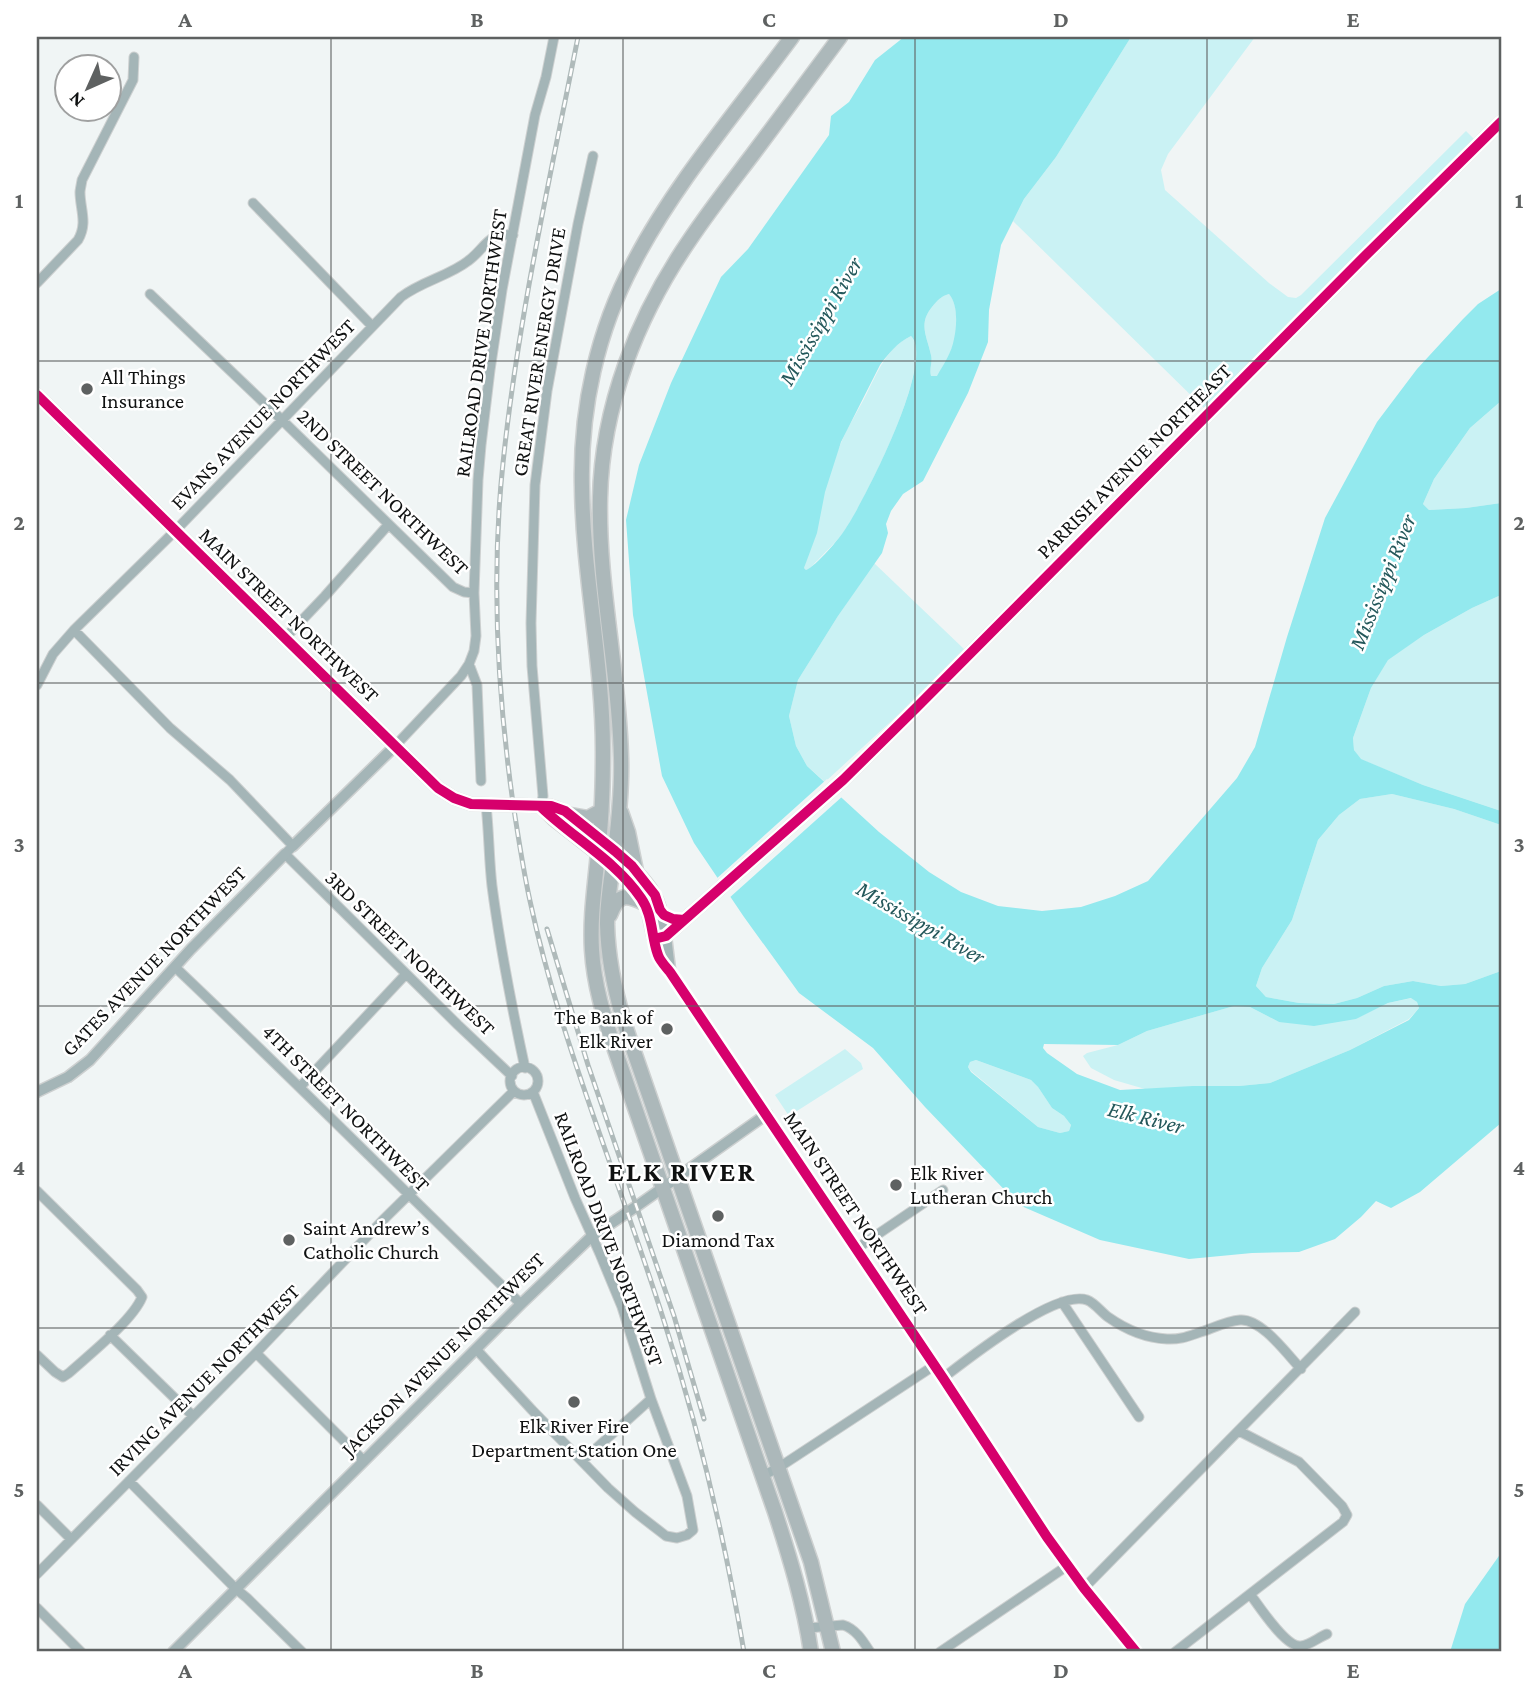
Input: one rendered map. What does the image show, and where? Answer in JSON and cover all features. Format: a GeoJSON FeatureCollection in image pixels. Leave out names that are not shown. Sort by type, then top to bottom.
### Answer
{"type":"FeatureCollection","features":[{"type":"Feature","properties":{"kind":"highway"},"geometry":{"type":"LineString","coordinates":[[792,37],[678,192],[628,274],[609,318],[591,379],[583,443],[582,485],[601,694],[603,751],[598,854],[591,922],[597,989],[605,1021],[797,1581],[811,1652]]}},
{"type":"Feature","properties":{"kind":"highway"},"geometry":{"type":"LineString","coordinates":[[833,1652],[811,1562],[618,1003],[607,923],[620,809],[621,759],[600,536],[601,472],[612,409],[629,354],[652,303],[704,219],[840,37]]}},
{"type":"Feature","properties":{"kind":"highway"},"geometry":{"type":"LineString","coordinates":[[620,809],[636,871]]}},
{"type":"Feature","properties":{"kind":"highway"},"geometry":{"type":"LineString","coordinates":[[571,815],[588,818],[601,811]]}},
{"type":"Feature","properties":{"kind":"highway"},"geometry":{"type":"LineString","coordinates":[[607,923],[617,900],[627,896],[644,903]]}},
{"type":"Feature","properties":{"kind":"main road","name":"PARRISH AVENUE NORTHEAST"},"geometry":{"type":"LineString","coordinates":[[660,937],[684,920],[843,780],[1501,122]]}},
{"type":"Feature","properties":{"kind":"main road","name":"MAIN STREET NORTHWEST"},"geometry":{"type":"LineString","coordinates":[[37,395],[446,794],[471,804],[559,808],[599,838],[644,903],[660,937]]}},
{"type":"Feature","properties":{"kind":"main road","name":"MAIN STREET NORTHWEST"},"geometry":{"type":"LineString","coordinates":[[541,807],[598,854],[614,858],[636,871],[655,895],[660,910],[660,937]]}},
{"type":"Feature","properties":{"kind":"main road"},"geometry":{"type":"LineString","coordinates":[[660,910],[664,915],[684,920]]}},
{"type":"Feature","properties":{"kind":"street","name":"RAILROAD DRIVE NORTHWEST"},"geometry":{"type":"LineString","coordinates":[[481,782],[477,685],[469,664],[476,636],[474,593],[481,445],[502,290],[535,115],[554,37]]}},
{"type":"Feature","properties":{"kind":"street"},"geometry":{"type":"LineString","coordinates":[[37,283],[82,234],[82,180],[133,80],[134,57]]}},
{"type":"Feature","properties":{"kind":"street","name":"GREAT RIVER ENERGY DRIVE"},"geometry":{"type":"LineString","coordinates":[[541,807],[543,796],[530,623],[535,485],[547,391],[593,156]]}},
{"type":"Feature","properties":{"kind":"street"},"geometry":{"type":"LineString","coordinates":[[253,203],[373,326]]}},
{"type":"Feature","properties":{"kind":"street","name":"EVANS AVENUE NORTHWEST"},"geometry":{"type":"LineString","coordinates":[[37,685],[53,654],[75,630],[175,531],[401,297],[467,262],[494,236],[502,233],[513,235]]}},
{"type":"Feature","properties":{"kind":"street","name":"2ND STREET NORTHWEST"},"geometry":{"type":"LineString","coordinates":[[150,294],[453,587],[474,593]]}},
{"type":"Feature","properties":{"kind":"street"},"geometry":{"type":"LineString","coordinates":[[285,638],[388,525]]}},
{"type":"Feature","properties":{"kind":"street","name":"3RD STREET NORTHWEST"},"geometry":{"type":"LineString","coordinates":[[75,630],[170,729],[230,780],[289,850],[406,974],[512,1076]]}},
{"type":"Feature","properties":{"kind":"street","name":"GATES AVENUE NORTHWEST"},"geometry":{"type":"LineString","coordinates":[[41,1090],[68,1077],[90,1059],[200,940],[395,746],[461,676],[469,664]]}},
{"type":"Feature","properties":{"kind":"street"},"geometry":{"type":"LineString","coordinates":[[486,805],[497,922],[525,1068]]}},
{"type":"Feature","properties":{"kind":"street","name":"MAIN STREET NORTHWEST"},"geometry":{"type":"LineString","coordinates":[[660,937],[659,958],[767,1114],[1067,1566],[1136,1652]]}},
{"type":"Feature","properties":{"kind":"street","name":"4TH STREET NORTHWEST"},"geometry":{"type":"LineString","coordinates":[[176,968],[521,1304]]}},
{"type":"Feature","properties":{"kind":"street"},"geometry":{"type":"LineString","coordinates":[[300,1087],[406,974]]}},
{"type":"Feature","properties":{"kind":"street"},"geometry":{"type":"LineString","coordinates":[[519,1068],[525,1068],[531,1069],[538,1080],[533,1092],[524,1095],[511,1087],[512,1076],[519,1068]]}},
{"type":"Feature","properties":{"kind":"street","name":"IRVING AVENUE NORTHWEST"},"geometry":{"type":"LineString","coordinates":[[37,1574],[514,1091]]}},
{"type":"Feature","properties":{"kind":"street","name":"RAILROAD DRIVE NORTHWEST"},"geometry":{"type":"LineString","coordinates":[[533,1092],[621,1307],[687,1496],[693,1530],[677,1538],[666,1536],[608,1488],[582,1461]]}},
{"type":"Feature","properties":{"kind":"street","name":"JACKSON AVENUE NORTHWEST"},"geometry":{"type":"LineString","coordinates":[[173,1652],[592,1236],[767,1114]]}},
{"type":"Feature","properties":{"kind":"street"},"geometry":{"type":"LineString","coordinates":[[856,1249],[943,1189]]}},
{"type":"Feature","properties":{"kind":"street"},"geometry":{"type":"LineString","coordinates":[[37,1191],[142,1297],[138,1306],[110,1335],[62,1377],[37,1355]]}},
{"type":"Feature","properties":{"kind":"street"},"geometry":{"type":"LineString","coordinates":[[943,1378],[1022,1322],[1046,1308],[1077,1299],[1086,1300],[1111,1319],[1138,1334],[1167,1339],[1185,1338],[1237,1320],[1249,1320],[1262,1328],[1301,1369]]}},
{"type":"Feature","properties":{"kind":"street"},"geometry":{"type":"LineString","coordinates":[[1062,1302],[1139,1418]]}},
{"type":"Feature","properties":{"kind":"street"},"geometry":{"type":"LineString","coordinates":[[1084,1588],[1355,1312]]}},
{"type":"Feature","properties":{"kind":"street"},"geometry":{"type":"LineString","coordinates":[[110,1335],[193,1416]]}},
{"type":"Feature","properties":{"kind":"street"},"geometry":{"type":"LineString","coordinates":[[476,1349],[582,1461],[651,1399]]}},
{"type":"Feature","properties":{"kind":"street"},"geometry":{"type":"LineString","coordinates":[[256,1353],[364,1461]]}},
{"type":"Feature","properties":{"kind":"street"},"geometry":{"type":"LineString","coordinates":[[762,1476],[935,1365]]}},
{"type":"Feature","properties":{"kind":"street"},"geometry":{"type":"LineString","coordinates":[[1175,1652],[1343,1522],[1347,1515],[1342,1506],[1299,1462],[1239,1431]]}},
{"type":"Feature","properties":{"kind":"street"},"geometry":{"type":"LineString","coordinates":[[129,1481],[302,1652]]}},
{"type":"Feature","properties":{"kind":"street"},"geometry":{"type":"LineString","coordinates":[[37,1505],[71,1539]]}},
{"type":"Feature","properties":{"kind":"street"},"geometry":{"type":"LineString","coordinates":[[940,1652],[1067,1566]]}},
{"type":"Feature","properties":{"kind":"street"},"geometry":{"type":"LineString","coordinates":[[1250,1594],[1282,1635],[1294,1645],[1304,1645],[1327,1634]]}},
{"type":"Feature","properties":{"kind":"street"},"geometry":{"type":"LineString","coordinates":[[37,1608],[81,1652]]}},
{"type":"Feature","properties":{"kind":"street"},"geometry":{"type":"LineString","coordinates":[[807,1628],[847,1626],[870,1652]]}},
{"type":"Feature","properties":{"kind":"shaded area"},"geometry":{"type":"Polygon","coordinates":[[[1131,37],[1255,37],[1168,154],[1161,170],[1165,190],[1288,297],[1296,298],[1301,295],[1466,131],[1474,139],[1205,409],[1013,221],[1024,199],[1056,157],[1131,37]]]}},
{"type":"Feature","properties":{"kind":"shaded area"},"geometry":{"type":"Polygon","coordinates":[[[949,294],[955,309],[955,339],[938,376],[931,376],[925,319],[937,301],[949,294]]]}},
{"type":"Feature","properties":{"kind":"shaded area"},"geometry":{"type":"Polygon","coordinates":[[[911,336],[916,351],[914,373],[895,431],[844,532],[806,570],[804,568],[825,489],[844,437],[884,361],[895,347],[911,336]]]}},
{"type":"Feature","properties":{"kind":"shaded area"},"geometry":{"type":"Polygon","coordinates":[[[1501,401],[1501,503],[1429,510],[1423,504],[1434,479],[1470,428],[1501,401]]]}},
{"type":"Feature","properties":{"kind":"shaded area"},"geometry":{"type":"Polygon","coordinates":[[[874,563],[964,649],[825,782],[807,766],[796,746],[789,716],[798,680],[874,563]]]}},
{"type":"Feature","properties":{"kind":"shaded area"},"geometry":{"type":"Polygon","coordinates":[[[1501,595],[1501,811],[1423,785],[1360,759],[1354,750],[1353,738],[1371,688],[1388,659],[1424,635],[1501,595]]]}},
{"type":"Feature","properties":{"kind":"shaded area"},"geometry":{"type":"Polygon","coordinates":[[[1392,794],[1454,809],[1501,825],[1501,971],[1465,984],[1441,986],[1413,981],[1384,986],[1357,998],[1334,1004],[1299,1003],[1266,997],[1256,986],[1262,968],[1292,920],[1318,840],[1339,815],[1360,799],[1392,794]]]}},
{"type":"Feature","properties":{"kind":"shaded area"},"geometry":{"type":"Polygon","coordinates":[[[1412,998],[1419,1008],[1409,1019],[1350,1050],[1270,1083],[1145,1089],[1114,1080],[1091,1068],[1083,1056],[1118,1045],[1147,1031],[1234,1006],[1250,1007],[1279,1022],[1355,1019],[1388,1003],[1412,998]]]}},
{"type":"Feature","properties":{"kind":"shaded area"},"geometry":{"type":"Polygon","coordinates":[[[845,1049],[861,1063],[863,1069],[789,1116],[775,1095],[845,1049]]]}},
{"type":"Feature","properties":{"kind":"shaded area"},"geometry":{"type":"Polygon","coordinates":[[[976,1060],[1031,1080],[1052,1108],[1071,1125],[1069,1131],[1060,1133],[1038,1127],[971,1071],[968,1067],[970,1062],[976,1060]]]}},
{"type":"Feature","properties":{"kind":"water"},"geometry":{"type":"Polygon","coordinates":[[[904,37],[1131,37],[1056,157],[1024,199],[1001,245],[989,310],[988,342],[968,393],[923,481],[903,494],[891,511],[886,524],[888,533],[882,553],[798,680],[789,716],[796,746],[807,766],[879,832],[929,872],[961,892],[998,906],[1042,911],[1081,907],[1148,881],[1237,778],[1255,747],[1325,518],[1377,422],[1417,369],[1478,304],[1501,289],[1501,401],[1470,428],[1434,479],[1423,504],[1429,510],[1501,503],[1501,595],[1424,635],[1388,660],[1371,688],[1353,738],[1354,750],[1361,759],[1423,785],[1501,811],[1501,825],[1454,809],[1392,794],[1360,799],[1339,815],[1318,840],[1292,920],[1262,968],[1256,986],[1266,997],[1299,1003],[1334,1004],[1357,998],[1384,986],[1413,981],[1441,986],[1465,984],[1501,971],[1501,1123],[1420,1192],[1391,1208],[1376,1201],[1335,1239],[1299,1252],[1189,1259],[1100,1240],[1019,1205],[873,1048],[799,993],[694,843],[662,776],[633,615],[626,520],[639,465],[671,383],[721,277],[748,249],[829,135],[831,116],[849,102],[875,60],[904,37]],[[949,294],[939,299],[928,313],[924,325],[931,358],[931,376],[937,376],[951,349],[955,334],[952,298],[949,294]],[[911,336],[880,365],[841,442],[825,492],[817,533],[804,568],[806,570],[821,558],[846,528],[895,431],[914,373],[916,350],[911,336]],[[1411,998],[1388,1003],[1356,1019],[1314,1026],[1279,1022],[1250,1007],[1234,1006],[1147,1031],[1118,1045],[1044,1044],[1043,1048],[1077,1074],[1120,1090],[1270,1083],[1350,1050],[1409,1020],[1419,1008],[1417,1002],[1411,998]],[[976,1060],[970,1062],[968,1067],[971,1072],[1038,1127],[1060,1133],[1069,1131],[1071,1125],[1052,1108],[1031,1080],[976,1060]]]}},
{"type":"Feature","properties":{"kind":"water"},"geometry":{"type":"Polygon","coordinates":[[[1501,1553],[1501,1652],[1450,1652],[1465,1604],[1501,1553]]]}},
{"type":"Feature","properties":{"kind":"pier"},"geometry":{"type":"Polygon","coordinates":[[[827,779],[844,795],[728,899],[715,880],[827,779]]]}},
{"type":"Feature","properties":{"kind":"railway"},"geometry":{"type":"LineString","coordinates":[[578,37],[526,302],[503,463],[497,548],[503,718],[521,852],[543,955],[574,1060],[647,1269],[689,1403],[720,1527],[744,1652]]}},
{"type":"Feature","properties":{"kind":"railway"},"geometry":{"type":"LineString","coordinates":[[547,929],[588,1065],[674,1316],[704,1419]]}},
{"type":"Feature","properties":{"kind":"cycle path"},"geometry":{"type":"LineString","coordinates":[[654,939],[666,936],[843,780],[1501,122]]}},
{"type":"Feature","properties":{"kind":"cycle path"},"geometry":{"type":"LineString","coordinates":[[37,395],[438,788],[471,804],[551,806],[565,811],[632,866],[655,895],[664,915],[684,920]]}},
{"type":"Feature","properties":{"kind":"cycle path"},"geometry":{"type":"LineString","coordinates":[[541,807],[619,872],[641,898],[648,911],[660,959],[1047,1537],[1136,1652]]}},
{"type":"Feature","properties":{"kind":"place","name":"All Things Insurance"},"geometry":{"type":"Point","coordinates":[87,389]}},
{"type":"Feature","properties":{"kind":"place","name":"The Bank of Elk River"},"geometry":{"type":"Point","coordinates":[667,1029]}},
{"type":"Feature","properties":{"kind":"place","name":"Elk River Lutheran Church"},"geometry":{"type":"Point","coordinates":[896,1185]}},
{"type":"Feature","properties":{"kind":"place","name":"Diamond Tax"},"geometry":{"type":"Point","coordinates":[718,1216]}},
{"type":"Feature","properties":{"kind":"place","name":"Saint Andrew’s Catholic Church"},"geometry":{"type":"Point","coordinates":[289,1240]}},
{"type":"Feature","properties":{"kind":"place","name":"Elk River Fire Department Station One"},"geometry":{"type":"Point","coordinates":[574,1402]}},
{"type":"Feature","properties":{"kind":"district","name":"ELK RIVER"},"geometry":{"type":"Point","coordinates":[682,1171]}},
{"type":"Feature","properties":{"kind":"water label","name":"Mississippi River"},"geometry":{"type":"Point","coordinates":[820,321]}},
{"type":"Feature","properties":{"kind":"water label","name":"Mississippi River"},"geometry":{"type":"Point","coordinates":[1382,582]}},
{"type":"Feature","properties":{"kind":"water label","name":"Mississippi River"},"geometry":{"type":"Point","coordinates":[921,922]}},
{"type":"Feature","properties":{"kind":"water label","name":"Elk River"},"geometry":{"type":"Point","coordinates":[1146,1117]}}]}
